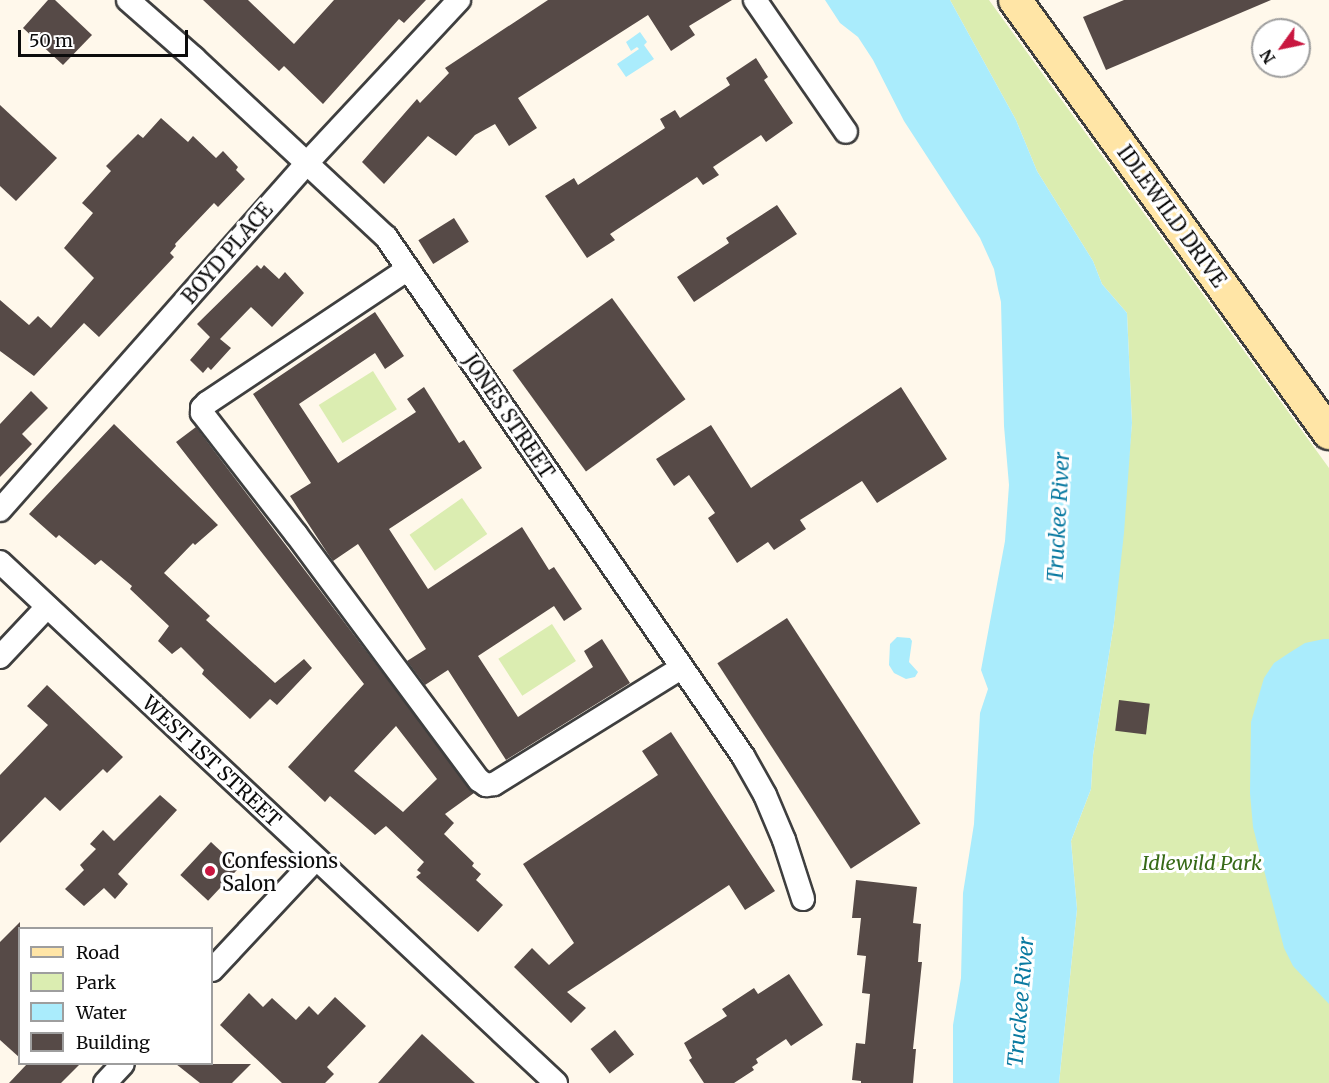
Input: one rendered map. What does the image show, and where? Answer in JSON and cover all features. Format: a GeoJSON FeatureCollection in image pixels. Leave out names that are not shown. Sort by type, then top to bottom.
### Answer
{"type":"FeatureCollection","features":[{"type":"Feature","properties":{"kind":"street","name":"JONES STREET"},"geometry":{"type":"LineString","coordinates":[[128,0],[194,58],[386,237],[743,756],[765,795],[784,840],[802,899]]}},
{"type":"Feature","properties":{"kind":"street","name":"BOYD PLACE"},"geometry":{"type":"LineString","coordinates":[[0,510],[307,163],[459,0]]}},
{"type":"Feature","properties":{"kind":"street"},"geometry":{"type":"LineString","coordinates":[[755,0],[846,132]]}},
{"type":"Feature","properties":{"kind":"street","name":"IDLEWILD DRIVE"},"geometry":{"type":"LineString","coordinates":[[1015,0],[1329,433]]}},
{"type":"Feature","properties":{"kind":"street"},"geometry":{"type":"LineString","coordinates":[[408,269],[294,348],[207,403],[202,408],[202,413],[296,534],[479,780],[486,785],[494,784],[681,668]]}},
{"type":"Feature","properties":{"kind":"street","name":"WEST 1ST STREET"},"geometry":{"type":"LineString","coordinates":[[0,562],[556,1083]]}},
{"type":"Feature","properties":{"kind":"street"},"geometry":{"type":"LineString","coordinates":[[0,657],[47,607]]}},
{"type":"Feature","properties":{"kind":"street"},"geometry":{"type":"LineString","coordinates":[[213,969],[316,859]]}},
{"type":"Feature","properties":{"kind":"street"},"geometry":{"type":"LineString","coordinates":[[105,1083],[122,1065]]}},
{"type":"Feature","properties":{"kind":"green space","name":"Idlewild Park"},"geometry":{"type":"Polygon","coordinates":[[[950,0],[989,0],[1329,468],[1329,1083],[1059,1083],[1077,909],[1071,841],[1091,789],[1093,755],[1114,623],[1132,423],[1127,313],[1102,284],[1093,261],[1037,171],[1016,120],[950,0]]]}},
{"type":"Feature","properties":{"kind":"green space"},"geometry":{"type":"Polygon","coordinates":[[[373,371],[397,409],[343,443],[319,405],[373,371]]]}},
{"type":"Feature","properties":{"kind":"green space"},"geometry":{"type":"Polygon","coordinates":[[[462,498],[487,534],[435,571],[410,535],[462,498]]]}},
{"type":"Feature","properties":{"kind":"green space"},"geometry":{"type":"Polygon","coordinates":[[[552,624],[576,661],[522,696],[498,659],[552,624]]]}},
{"type":"Feature","properties":{"kind":"water","name":"Truckee River"},"geometry":{"type":"Polygon","coordinates":[[[825,0],[950,0],[1016,120],[1037,171],[1093,261],[1102,284],[1127,313],[1132,423],[1124,533],[1114,623],[1093,755],[1091,789],[1071,841],[1077,909],[1059,1083],[953,1083],[953,1025],[961,978],[963,893],[974,824],[980,713],[988,689],[981,670],[1005,541],[1009,485],[1004,426],[1001,302],[994,269],[980,238],[904,121],[873,60],[858,37],[840,23],[825,0]]]}},
{"type":"Feature","properties":{"kind":"water"},"geometry":{"type":"Polygon","coordinates":[[[640,32],[647,42],[644,45],[654,59],[626,77],[617,64],[639,49],[637,47],[631,51],[626,42],[640,32]]]}},
{"type":"Feature","properties":{"kind":"water"},"geometry":{"type":"Polygon","coordinates":[[[897,637],[910,638],[912,641],[909,662],[918,672],[915,677],[906,679],[894,673],[889,665],[890,644],[897,637]]]}},
{"type":"Feature","properties":{"kind":"water"},"geometry":{"type":"Polygon","coordinates":[[[1329,639],[1329,1004],[1293,966],[1284,948],[1253,827],[1250,793],[1251,722],[1264,678],[1274,663],[1289,653],[1305,643],[1329,639]]]}},
{"type":"Feature","properties":{"kind":"building"},"geometry":{"type":"Polygon","coordinates":[[[48,0],[55,0],[92,35],[63,65],[23,28],[48,0]]]}},
{"type":"Feature","properties":{"kind":"building"},"geometry":{"type":"Polygon","coordinates":[[[203,0],[248,0],[294,44],[334,0],[426,0],[404,23],[399,19],[323,104],[284,66],[279,71],[203,0]]]}},
{"type":"Feature","properties":{"kind":"building"},"geometry":{"type":"Polygon","coordinates":[[[548,0],[732,0],[689,26],[695,35],[671,51],[648,15],[518,98],[537,128],[509,146],[495,124],[475,135],[456,156],[428,136],[384,184],[362,162],[417,99],[420,103],[449,73],[445,68],[548,0]]]}},
{"type":"Feature","properties":{"kind":"building"},"geometry":{"type":"Polygon","coordinates":[[[1124,0],[1271,0],[1106,70],[1083,17],[1124,0]]]}},
{"type":"Feature","properties":{"kind":"building"},"geometry":{"type":"Polygon","coordinates":[[[756,58],[768,77],[764,80],[793,123],[766,142],[761,135],[713,167],[719,175],[703,185],[697,177],[610,234],[615,240],[587,258],[545,196],[574,178],[578,185],[665,128],[660,119],[675,110],[680,118],[730,85],[726,78],[756,58]]]}},
{"type":"Feature","properties":{"kind":"building"},"geometry":{"type":"Polygon","coordinates":[[[0,105],[57,158],[16,201],[0,186],[0,105]]]}},
{"type":"Feature","properties":{"kind":"building"},"geometry":{"type":"Polygon","coordinates":[[[161,118],[188,142],[193,136],[216,158],[223,151],[238,167],[236,170],[245,179],[218,207],[214,203],[175,244],[176,246],[170,253],[174,257],[99,337],[84,323],[34,376],[0,351],[0,300],[29,325],[38,316],[51,328],[94,278],[64,248],[93,213],[82,203],[111,171],[106,166],[138,134],[143,138],[161,118]]]}},
{"type":"Feature","properties":{"kind":"building"},"geometry":{"type":"Polygon","coordinates":[[[777,205],[797,234],[694,302],[677,277],[729,243],[726,238],[777,205]]]}},
{"type":"Feature","properties":{"kind":"building"},"geometry":{"type":"Polygon","coordinates":[[[454,218],[469,242],[433,264],[418,240],[454,218]]]}},
{"type":"Feature","properties":{"kind":"building"},"geometry":{"type":"Polygon","coordinates":[[[257,265],[261,269],[264,265],[279,279],[285,272],[304,293],[272,327],[251,307],[220,339],[231,348],[211,370],[208,367],[203,373],[190,360],[210,337],[197,324],[257,265]]]}},
{"type":"Feature","properties":{"kind":"building"},"geometry":{"type":"Polygon","coordinates":[[[612,298],[685,399],[586,471],[512,370],[612,298]]]}},
{"type":"Feature","properties":{"kind":"building"},"geometry":{"type":"Polygon","coordinates":[[[375,312],[404,356],[385,369],[375,353],[299,404],[338,463],[416,412],[407,399],[424,387],[459,443],[464,440],[482,468],[389,529],[428,589],[522,527],[549,570],[554,567],[582,609],[564,621],[554,606],[478,656],[518,717],[593,667],[584,651],[602,639],[630,683],[506,760],[448,670],[425,685],[407,661],[426,649],[358,544],[333,561],[330,557],[290,496],[311,483],[253,394],[375,312]]]}},
{"type":"Feature","properties":{"kind":"building"},"geometry":{"type":"Polygon","coordinates":[[[901,387],[947,459],[877,503],[862,481],[800,520],[806,529],[774,550],[768,542],[737,563],[708,518],[715,513],[689,475],[674,486],[656,459],[711,425],[751,488],[901,387]]]}},
{"type":"Feature","properties":{"kind":"building"},"geometry":{"type":"Polygon","coordinates":[[[31,391],[48,408],[22,434],[32,444],[0,477],[0,424],[31,391]]]}},
{"type":"Feature","properties":{"kind":"building"},"geometry":{"type":"Polygon","coordinates":[[[114,424],[218,525],[195,545],[193,543],[164,573],[210,616],[206,620],[275,683],[304,659],[312,668],[277,705],[270,699],[250,719],[202,674],[204,670],[181,647],[172,654],[158,641],[169,626],[130,589],[132,586],[101,560],[95,565],[59,535],[56,538],[29,514],[114,424]]]}},
{"type":"Feature","properties":{"kind":"building"},"geometry":{"type":"Polygon","coordinates":[[[196,427],[474,793],[445,814],[454,823],[444,834],[474,863],[472,866],[481,874],[476,880],[503,905],[478,932],[416,877],[421,873],[417,870],[424,862],[386,826],[375,835],[330,796],[325,802],[288,767],[364,684],[176,442],[196,427]],[[396,726],[354,771],[403,812],[437,779],[396,726]]]}},
{"type":"Feature","properties":{"kind":"building"},"geometry":{"type":"Polygon","coordinates":[[[787,618],[920,823],[851,869],[717,663],[787,618]]]}},
{"type":"Feature","properties":{"kind":"building"},"geometry":{"type":"Polygon","coordinates":[[[47,685],[123,757],[107,773],[103,769],[60,811],[45,797],[0,843],[0,775],[48,725],[27,706],[47,685]]]}},
{"type":"Feature","properties":{"kind":"building"},"geometry":{"type":"Polygon","coordinates":[[[1119,700],[1150,704],[1146,735],[1115,731],[1119,700]]]}},
{"type":"Feature","properties":{"kind":"building"},"geometry":{"type":"Polygon","coordinates":[[[671,732],[775,891],[745,910],[729,885],[567,992],[586,1008],[571,1023],[514,967],[532,948],[549,965],[574,943],[523,864],[658,775],[642,751],[671,732]]]}},
{"type":"Feature","properties":{"kind":"building"},"geometry":{"type":"Polygon","coordinates":[[[160,795],[177,810],[118,874],[128,884],[115,899],[104,888],[84,906],[65,889],[84,870],[80,865],[96,849],[90,844],[103,830],[114,841],[160,795]]]}},
{"type":"Feature","properties":{"kind":"building","name":"Confessions Salon"},"geometry":{"type":"Polygon","coordinates":[[[211,842],[239,868],[208,901],[180,875],[211,842]]]}},
{"type":"Feature","properties":{"kind":"building"},"geometry":{"type":"Polygon","coordinates":[[[856,880],[917,887],[913,923],[921,924],[918,962],[922,962],[913,1049],[916,1049],[913,1083],[861,1083],[861,1081],[852,1080],[856,1043],[865,1044],[870,994],[862,993],[866,956],[857,955],[861,918],[852,918],[856,880]]]}},
{"type":"Feature","properties":{"kind":"building"},"geometry":{"type":"Polygon","coordinates":[[[20,922],[20,927],[18,927],[18,1056],[0,1040],[0,942],[20,922]]]}},
{"type":"Feature","properties":{"kind":"building"},"geometry":{"type":"Polygon","coordinates":[[[789,974],[823,1025],[791,1046],[786,1039],[756,1059],[758,1063],[752,1067],[754,1070],[734,1083],[704,1083],[689,1060],[692,1058],[684,1043],[727,1016],[722,1009],[754,988],[758,994],[789,974]]]}},
{"type":"Feature","properties":{"kind":"building"},"geometry":{"type":"Polygon","coordinates":[[[249,993],[263,1007],[272,998],[296,1020],[309,1006],[318,1015],[335,997],[366,1026],[327,1067],[334,1074],[325,1083],[282,1083],[220,1025],[249,993]]]}},
{"type":"Feature","properties":{"kind":"building"},"geometry":{"type":"Polygon","coordinates":[[[615,1030],[634,1054],[610,1074],[591,1049],[615,1030]]]}},
{"type":"Feature","properties":{"kind":"building"},"geometry":{"type":"Polygon","coordinates":[[[422,1034],[434,1045],[475,1083],[378,1083],[422,1034]]]}},
{"type":"Feature","properties":{"kind":"building"},"geometry":{"type":"Polygon","coordinates":[[[251,1064],[232,1083],[200,1083],[177,1065],[251,1064]]]}},
{"type":"Feature","properties":{"kind":"building"},"geometry":{"type":"Polygon","coordinates":[[[26,1065],[79,1065],[61,1083],[9,1083],[26,1065]]]}},
{"type":"Feature","properties":{"kind":"place","name":"Confessions Salon"},"geometry":{"type":"Point","coordinates":[210,871]}}]}
